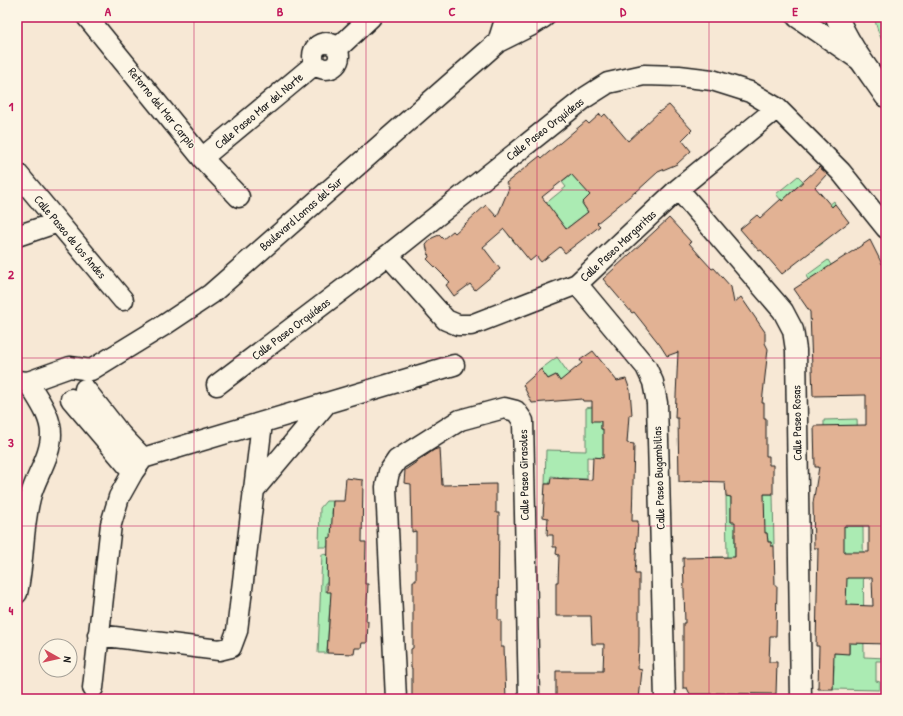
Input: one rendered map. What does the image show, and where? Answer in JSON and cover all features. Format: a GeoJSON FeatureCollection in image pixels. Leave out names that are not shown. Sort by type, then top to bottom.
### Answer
{"type":"FeatureCollection","features":[{"type":"Feature","properties":{"kind":"street","name":"Calle Paseo Mar del Norte"},"geometry":{"type":"LineString","coordinates":[[202,158],[315,64],[322,69],[330,68],[337,64],[340,56],[338,48],[370,17]]}},
{"type":"Feature","properties":{"kind":"street"},"geometry":{"type":"LineString","coordinates":[[498,42],[506,17]]}},
{"type":"Feature","properties":{"kind":"street","name":"Boulevard Lomas del Sur"},"geometry":{"type":"LineString","coordinates":[[91,370],[166,324],[211,294],[498,42],[530,26],[544,17]]}},
{"type":"Feature","properties":{"kind":"street"},"geometry":{"type":"LineString","coordinates":[[797,17],[862,61]]}},
{"type":"Feature","properties":{"kind":"street","name":"Retorno del Mar Carpio"},"geometry":{"type":"LineString","coordinates":[[97,21],[202,158],[239,197]]}},
{"type":"Feature","properties":{"kind":"street"},"geometry":{"type":"LineString","coordinates":[[840,21],[862,61],[886,96]]}},
{"type":"Feature","properties":{"kind":"street","name":"Calle Paseo Orquídeas"},"geometry":{"type":"LineString","coordinates":[[217,385],[388,255],[586,97],[608,83],[644,75],[679,76],[712,80],[750,92],[777,108],[841,172],[886,228]]}},
{"type":"Feature","properties":{"kind":"street","name":"Calle Paseo Margaritas"},"geometry":{"type":"LineString","coordinates":[[388,255],[446,320],[458,325],[470,325],[577,284],[678,189],[777,108]]}},
{"type":"Feature","properties":{"kind":"street","name":"Calle Paseo de los Andes"},"geometry":{"type":"LineString","coordinates":[[17,173],[123,300]]}},
{"type":"Feature","properties":{"kind":"street","name":"Calle Paseo Rosas"},"geometry":{"type":"LineString","coordinates":[[678,189],[783,311],[793,330],[796,350],[801,699]]}},
{"type":"Feature","properties":{"kind":"street"},"geometry":{"type":"LineString","coordinates":[[17,236],[58,222]]}},
{"type":"Feature","properties":{"kind":"street","name":"Calle Paseo Bugambilias"},"geometry":{"type":"LineString","coordinates":[[577,284],[646,367],[653,382],[657,403],[665,699]]}},
{"type":"Feature","properties":{"kind":"street"},"geometry":{"type":"LineString","coordinates":[[93,688],[111,524],[119,497],[138,465],[262,423],[454,365]]}},
{"type":"Feature","properties":{"kind":"street"},"geometry":{"type":"LineString","coordinates":[[17,593],[26,516],[30,497],[50,448],[51,434],[48,415],[22,382],[70,367],[91,370],[78,394],[61,404],[48,415]]}},
{"type":"Feature","properties":{"kind":"street"},"geometry":{"type":"LineString","coordinates":[[78,394],[138,465]]}},
{"type":"Feature","properties":{"kind":"street"},"geometry":{"type":"LineString","coordinates":[[253,491],[326,404]]}},
{"type":"Feature","properties":{"kind":"street","name":"Calle Paseo Girasoles"},"geometry":{"type":"LineString","coordinates":[[396,699],[386,487],[390,472],[397,460],[460,420],[504,408],[516,411],[523,421],[529,699]]}},
{"type":"Feature","properties":{"kind":"street"},"geometry":{"type":"LineString","coordinates":[[98,635],[219,650],[231,647],[237,631],[262,423]]}},
{"type":"Feature","properties":{"kind":"green space"},"geometry":{"type":"Polygon","coordinates":[[[874,17],[886,17],[886,50],[878,31],[874,17]]]}},
{"type":"Feature","properties":{"kind":"green space"},"geometry":{"type":"Polygon","coordinates":[[[573,172],[590,195],[582,203],[588,212],[566,229],[553,213],[515,243],[508,234],[566,187],[562,182],[573,172]]]}},
{"type":"Feature","properties":{"kind":"green space"},"geometry":{"type":"Polygon","coordinates":[[[798,176],[805,183],[798,186],[788,195],[804,214],[803,226],[834,201],[835,204],[809,225],[823,243],[819,246],[776,194],[798,176]]]}},
{"type":"Feature","properties":{"kind":"green space"},"geometry":{"type":"Polygon","coordinates":[[[828,260],[831,265],[838,261],[848,278],[817,294],[806,276],[828,260]]]}},
{"type":"Feature","properties":{"kind":"green space"},"geometry":{"type":"Polygon","coordinates":[[[557,357],[569,374],[561,383],[556,375],[548,379],[541,369],[557,357]]]}},
{"type":"Feature","properties":{"kind":"green space"},"geometry":{"type":"Polygon","coordinates":[[[592,407],[601,421],[601,429],[618,429],[603,458],[587,457],[587,479],[562,478],[557,486],[558,477],[551,476],[550,484],[545,484],[546,450],[586,451],[586,408],[592,407]]]}},
{"type":"Feature","properties":{"kind":"green space"},"geometry":{"type":"Polygon","coordinates":[[[857,419],[858,443],[824,426],[824,420],[857,419]]]}},
{"type":"Feature","properties":{"kind":"green space"},"geometry":{"type":"Polygon","coordinates":[[[764,494],[773,494],[774,546],[771,546],[771,542],[768,542],[767,533],[735,534],[735,560],[714,582],[713,557],[727,557],[726,496],[731,497],[731,522],[764,494]]]}},
{"type":"Feature","properties":{"kind":"green space"},"geometry":{"type":"Polygon","coordinates":[[[326,501],[333,501],[332,514],[344,515],[334,538],[328,538],[328,547],[319,547],[320,508],[326,501]]]}},
{"type":"Feature","properties":{"kind":"green space"},"geometry":{"type":"Polygon","coordinates":[[[844,526],[863,526],[864,657],[886,658],[886,661],[876,661],[876,681],[880,682],[880,690],[833,689],[834,665],[819,665],[819,657],[825,657],[826,653],[849,653],[851,605],[828,604],[825,554],[844,526]]]}},
{"type":"Feature","properties":{"kind":"green space"},"geometry":{"type":"Polygon","coordinates":[[[322,554],[330,555],[331,583],[325,583],[325,591],[344,593],[343,605],[330,604],[327,653],[318,653],[322,554]]]}},
{"type":"Feature","properties":{"kind":"building"},"geometry":{"type":"Polygon","coordinates":[[[669,105],[692,130],[682,140],[691,151],[677,164],[658,172],[635,193],[597,223],[600,226],[565,253],[560,247],[541,262],[536,256],[530,261],[504,229],[483,247],[500,269],[475,290],[470,284],[454,296],[446,285],[450,282],[427,259],[429,257],[426,245],[432,238],[439,235],[443,239],[453,231],[455,233],[486,205],[497,217],[509,188],[506,183],[540,156],[542,158],[586,121],[589,124],[600,114],[602,117],[605,114],[628,141],[659,112],[669,105]],[[571,174],[542,197],[566,229],[588,212],[582,203],[590,195],[571,174]]]}},
{"type":"Feature","properties":{"kind":"building"},"geometry":{"type":"Polygon","coordinates":[[[819,167],[827,174],[815,187],[832,207],[835,204],[849,222],[782,274],[740,229],[757,215],[760,218],[781,199],[782,201],[819,167]]]}},
{"type":"Feature","properties":{"kind":"building"},"geometry":{"type":"Polygon","coordinates":[[[669,218],[691,242],[689,243],[701,257],[712,269],[714,268],[731,287],[734,303],[741,297],[765,332],[765,343],[768,349],[762,403],[764,403],[764,418],[766,418],[766,456],[769,456],[769,465],[773,465],[773,494],[764,494],[765,533],[767,533],[768,542],[771,542],[771,546],[774,546],[775,586],[777,586],[776,636],[770,636],[769,662],[777,662],[776,694],[690,694],[687,688],[683,688],[683,623],[685,623],[683,558],[735,557],[735,522],[731,522],[731,497],[726,496],[725,482],[679,482],[678,418],[675,418],[678,352],[667,356],[634,312],[632,313],[603,279],[669,218]]]}},
{"type":"Feature","properties":{"kind":"building"},"geometry":{"type":"Polygon","coordinates":[[[870,240],[882,264],[886,263],[886,644],[849,643],[849,654],[834,653],[833,689],[818,689],[819,646],[816,646],[818,548],[814,548],[813,503],[819,467],[815,467],[814,426],[866,425],[866,395],[813,396],[810,312],[794,289],[870,240]],[[844,526],[844,552],[869,552],[869,526],[844,526]],[[847,578],[846,605],[873,606],[872,578],[847,578]]]}},
{"type":"Feature","properties":{"kind":"building"},"geometry":{"type":"Polygon","coordinates":[[[593,351],[617,381],[626,379],[630,390],[632,415],[629,415],[627,443],[634,444],[632,521],[638,521],[635,574],[639,574],[638,669],[642,670],[639,699],[556,699],[556,671],[603,671],[604,644],[592,644],[591,616],[556,616],[556,582],[558,582],[559,555],[556,554],[557,547],[553,547],[553,535],[547,535],[548,518],[543,517],[545,484],[550,484],[551,478],[592,480],[593,457],[603,458],[603,429],[601,429],[601,421],[592,421],[592,401],[583,401],[582,399],[532,403],[523,385],[541,369],[548,379],[556,375],[560,381],[582,363],[580,360],[593,351]]]}},
{"type":"Feature","properties":{"kind":"building"},"geometry":{"type":"Polygon","coordinates":[[[440,448],[442,485],[496,484],[496,513],[499,513],[498,620],[501,620],[501,647],[504,647],[506,699],[412,699],[411,649],[413,648],[413,581],[416,581],[416,531],[412,532],[411,484],[404,483],[405,470],[434,450],[440,448]]]}},
{"type":"Feature","properties":{"kind":"building"},"geometry":{"type":"Polygon","coordinates":[[[346,478],[363,480],[362,542],[366,542],[365,584],[368,584],[366,621],[368,621],[367,643],[362,643],[361,648],[355,648],[354,654],[327,653],[331,592],[327,592],[328,538],[331,538],[333,501],[344,501],[346,478]]]}}]}
